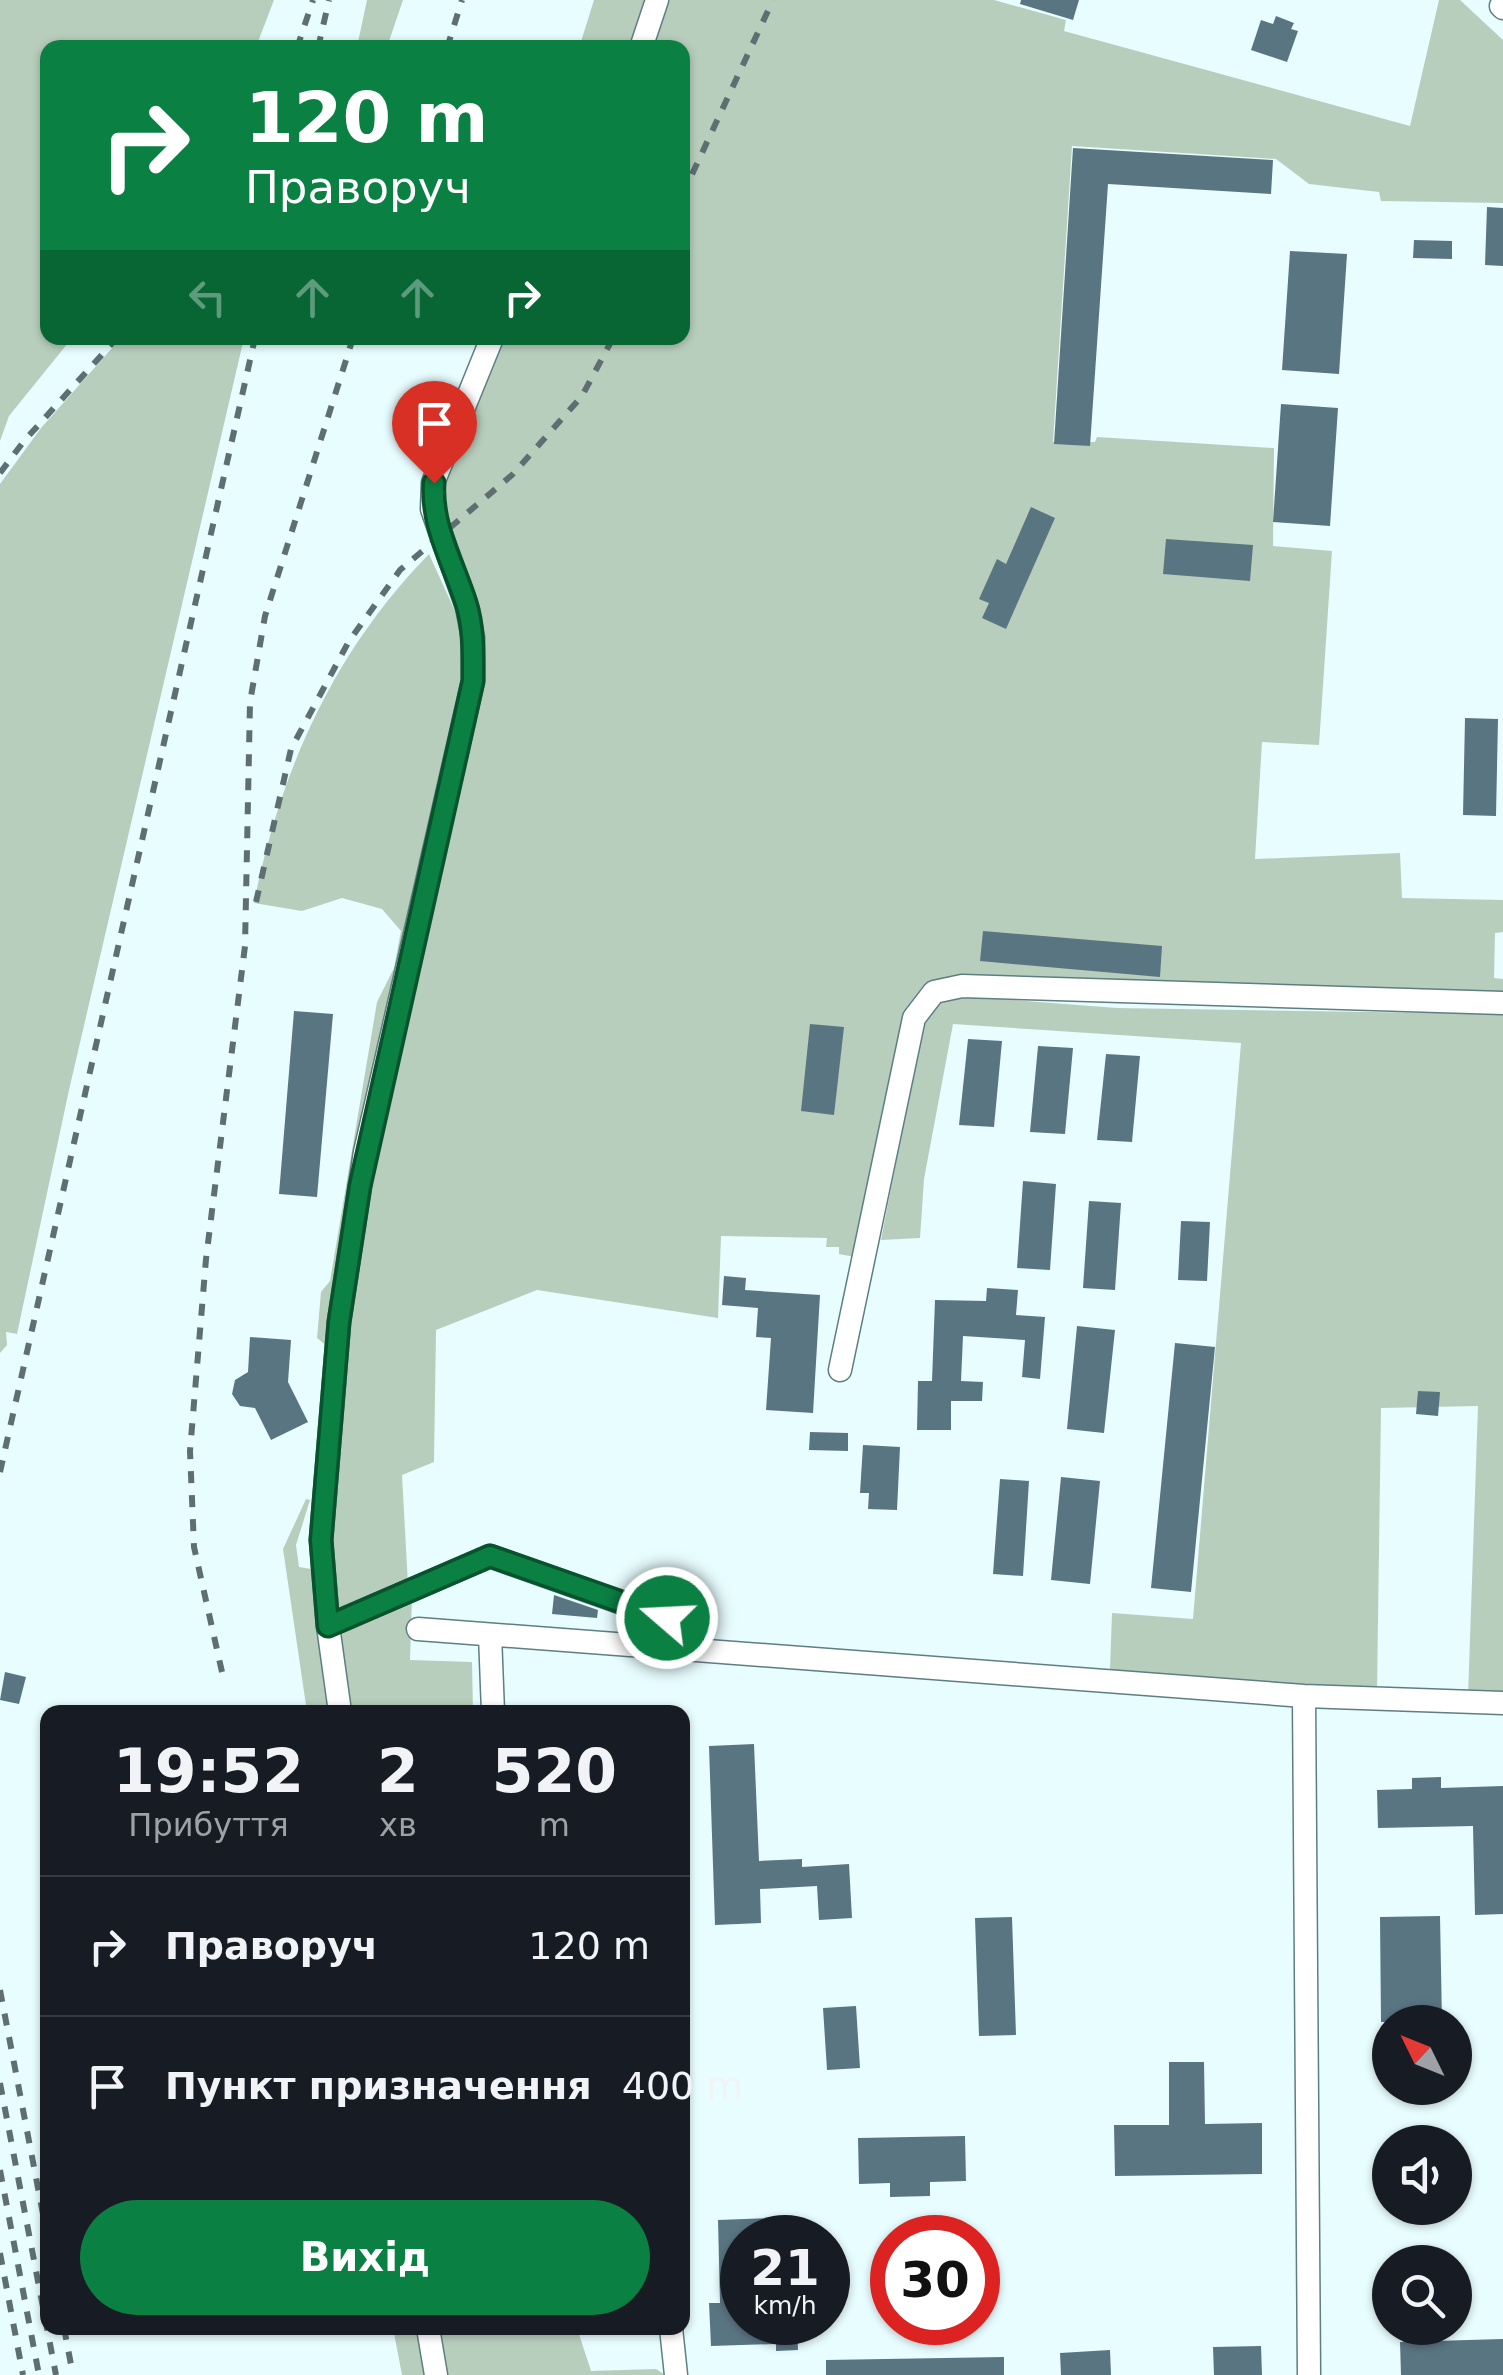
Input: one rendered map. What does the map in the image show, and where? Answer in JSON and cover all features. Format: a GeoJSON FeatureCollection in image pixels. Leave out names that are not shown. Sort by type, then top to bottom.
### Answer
{"type":"FeatureCollection","features":[{"type":"Feature","properties":{"kind":"street"},"geometry":{"type":"LineString","coordinates":[[643,40],[657,0]]}},
{"type":"Feature","properties":{"kind":"street"},"geometry":{"type":"LineString","coordinates":[[339,1705],[321,1540],[342,1303],[365,1152],[473,681],[467,607],[432,509],[434,483],[489,345]]}},
{"type":"Feature","properties":{"kind":"street"},"geometry":{"type":"LineString","coordinates":[[840,1370],[914,1018],[934,992],[962,986],[1503,1004]]}},
{"type":"Feature","properties":{"kind":"street"},"geometry":{"type":"LineString","coordinates":[[328,1626],[490,1556],[667,1618],[663,1646]]}},
{"type":"Feature","properties":{"kind":"street"},"geometry":{"type":"LineString","coordinates":[[418,1629],[1304,1696],[1503,1703]]}},
{"type":"Feature","properties":{"kind":"street"},"geometry":{"type":"LineString","coordinates":[[490,1635],[493,1705]]}},
{"type":"Feature","properties":{"kind":"street"},"geometry":{"type":"LineString","coordinates":[[1304,1696],[1309,2375]]}},
{"type":"Feature","properties":{"kind":"street"},"geometry":{"type":"LineString","coordinates":[[429,2335],[436,2375]]}},
{"type":"Feature","properties":{"kind":"street"},"geometry":{"type":"LineString","coordinates":[[672,2335],[676,2375]]}},
{"type":"Feature","properties":{"kind":"green space"},"geometry":{"type":"Polygon","coordinates":[[[0,0],[274,0],[259,40],[40,40],[40,345],[66,345],[9,416],[0,441],[0,0]]]}},
{"type":"Feature","properties":{"kind":"green space"},"geometry":{"type":"Polygon","coordinates":[[[367,0],[403,0],[389,40],[358,40],[367,0]]]}},
{"type":"Feature","properties":{"kind":"green space"},"geometry":{"type":"Polygon","coordinates":[[[594,0],[651,0],[637,40],[582,40],[594,0]]]}},
{"type":"Feature","properties":{"kind":"green space"},"geometry":{"type":"Polygon","coordinates":[[[663,0],[994,0],[1066,20],[1064,31],[1410,126],[1439,0],[1460,0],[1503,40],[1503,203],[1381,201],[1379,192],[1309,184],[1276,159],[1072,146],[1053,442],[1095,442],[1097,437],[1274,448],[1273,546],[1332,551],[1319,745],[1262,742],[1255,859],[1400,853],[1402,898],[1503,900],[1503,932],[1495,933],[1494,978],[1503,979],[1503,997],[933,994],[855,1257],[839,1254],[839,1247],[826,1247],[827,1238],[721,1236],[718,1318],[537,1290],[436,1330],[434,1462],[402,1475],[408,1585],[339,1615],[325,1540],[340,1452],[347,1323],[371,1153],[478,680],[432,512],[489,345],[690,345],[690,40],[649,40],[663,0]]]}},
{"type":"Feature","properties":{"kind":"green space"},"geometry":{"type":"Polygon","coordinates":[[[115,345],[242,345],[69,1090],[17,1334],[6,1332],[7,1345],[0,1353],[0,484],[41,428],[115,345]]]}},
{"type":"Feature","properties":{"kind":"green space"},"geometry":{"type":"Polygon","coordinates":[[[429,554],[460,622],[464,679],[418,906],[319,1487],[313,1486],[324,1457],[327,1346],[317,1338],[321,1292],[330,1281],[377,1002],[394,968],[401,931],[382,909],[342,898],[302,911],[254,903],[279,806],[316,715],[365,631],[429,554]]]}},
{"type":"Feature","properties":{"kind":"green space"},"geometry":{"type":"Polygon","coordinates":[[[962,996],[1117,1008],[1503,1014],[1503,1713],[1468,1697],[1478,1406],[1381,1408],[1377,1691],[1114,1675],[1110,1669],[1112,1613],[1193,1619],[1241,1043],[953,1024],[924,1179],[920,1238],[881,1240],[924,1018],[938,1004],[962,996]]]}},
{"type":"Feature","properties":{"kind":"green space"},"geometry":{"type":"Polygon","coordinates":[[[306,1499],[310,1500],[296,1545],[299,1567],[317,1570],[334,1705],[306,1705],[283,1549],[306,1499]]]}},
{"type":"Feature","properties":{"kind":"green space"},"geometry":{"type":"Polygon","coordinates":[[[412,1597],[410,1660],[472,1662],[473,1705],[345,1705],[339,1631],[412,1597]]]}},
{"type":"Feature","properties":{"kind":"green space"},"geometry":{"type":"Polygon","coordinates":[[[394,2335],[423,2335],[430,2375],[402,2375],[394,2335]]]}},
{"type":"Feature","properties":{"kind":"green space"},"geometry":{"type":"Polygon","coordinates":[[[435,2335],[579,2335],[591,2371],[656,2369],[665,2375],[442,2375],[435,2335]]]}},
{"type":"Feature","properties":{"kind":"building"},"geometry":{"type":"Polygon","coordinates":[[[1021,0],[1079,0],[1073,20],[1020,4],[1021,0]]]}},
{"type":"Feature","properties":{"kind":"building"},"geometry":{"type":"Polygon","coordinates":[[[1276,16],[1294,23],[1291,29],[1298,31],[1287,62],[1251,50],[1261,20],[1273,24],[1276,16]]]}},
{"type":"Feature","properties":{"kind":"building"},"geometry":{"type":"Polygon","coordinates":[[[1073,148],[1273,160],[1271,194],[1108,184],[1090,446],[1054,444],[1073,148]]]}},
{"type":"Feature","properties":{"kind":"building"},"geometry":{"type":"Polygon","coordinates":[[[1487,207],[1503,208],[1503,266],[1485,265],[1487,207]]]}},
{"type":"Feature","properties":{"kind":"building"},"geometry":{"type":"Polygon","coordinates":[[[1414,240],[1452,241],[1452,259],[1413,258],[1414,240]]]}},
{"type":"Feature","properties":{"kind":"building"},"geometry":{"type":"Polygon","coordinates":[[[1290,251],[1347,254],[1339,374],[1282,370],[1290,251]]]}},
{"type":"Feature","properties":{"kind":"building"},"geometry":{"type":"Polygon","coordinates":[[[1281,404],[1338,408],[1330,526],[1273,522],[1281,404]]]}},
{"type":"Feature","properties":{"kind":"building"},"geometry":{"type":"Polygon","coordinates":[[[1031,507],[1055,518],[1006,629],[982,618],[989,603],[979,599],[997,559],[1006,564],[1031,507]]]}},
{"type":"Feature","properties":{"kind":"building"},"geometry":{"type":"Polygon","coordinates":[[[1166,539],[1253,545],[1250,581],[1163,574],[1166,539]]]}},
{"type":"Feature","properties":{"kind":"building"},"geometry":{"type":"Polygon","coordinates":[[[1465,718],[1498,719],[1496,816],[1463,815],[1465,718]]]}},
{"type":"Feature","properties":{"kind":"building"},"geometry":{"type":"Polygon","coordinates":[[[983,931],[1162,946],[1160,977],[980,961],[983,931]]]}},
{"type":"Feature","properties":{"kind":"building"},"geometry":{"type":"Polygon","coordinates":[[[294,1011],[333,1014],[317,1197],[279,1194],[294,1011]]]}},
{"type":"Feature","properties":{"kind":"building"},"geometry":{"type":"Polygon","coordinates":[[[810,1024],[844,1027],[834,1115],[801,1111],[810,1024]]]}},
{"type":"Feature","properties":{"kind":"building"},"geometry":{"type":"Polygon","coordinates":[[[968,1039],[1002,1041],[994,1127],[959,1125],[968,1039]]]}},
{"type":"Feature","properties":{"kind":"building"},"geometry":{"type":"Polygon","coordinates":[[[1038,1046],[1073,1048],[1065,1134],[1030,1132],[1038,1046]]]}},
{"type":"Feature","properties":{"kind":"building"},"geometry":{"type":"Polygon","coordinates":[[[1106,1054],[1140,1056],[1132,1142],[1097,1140],[1106,1054]]]}},
{"type":"Feature","properties":{"kind":"building"},"geometry":{"type":"Polygon","coordinates":[[[1023,1181],[1056,1184],[1050,1270],[1017,1268],[1023,1181]]]}},
{"type":"Feature","properties":{"kind":"building"},"geometry":{"type":"Polygon","coordinates":[[[1089,1201],[1121,1203],[1115,1290],[1083,1288],[1089,1201]]]}},
{"type":"Feature","properties":{"kind":"building"},"geometry":{"type":"Polygon","coordinates":[[[1181,1221],[1210,1222],[1207,1281],[1178,1280],[1181,1221]]]}},
{"type":"Feature","properties":{"kind":"building"},"geometry":{"type":"Polygon","coordinates":[[[724,1276],[746,1278],[745,1290],[820,1295],[813,1413],[766,1410],[771,1338],[756,1337],[758,1308],[722,1305],[724,1276]]]}},
{"type":"Feature","properties":{"kind":"building"},"geometry":{"type":"Polygon","coordinates":[[[987,1288],[1018,1290],[1016,1315],[1045,1317],[1040,1379],[1022,1377],[1025,1340],[963,1336],[961,1381],[983,1382],[982,1401],[951,1401],[951,1430],[917,1430],[918,1381],[932,1381],[935,1300],[986,1301],[987,1288]]]}},
{"type":"Feature","properties":{"kind":"building"},"geometry":{"type":"Polygon","coordinates":[[[1077,1326],[1115,1330],[1104,1433],[1067,1429],[1077,1326]]]}},
{"type":"Feature","properties":{"kind":"building"},"geometry":{"type":"Polygon","coordinates":[[[250,1337],[291,1340],[288,1382],[308,1422],[271,1440],[255,1408],[240,1406],[232,1394],[235,1380],[248,1372],[250,1337]]]}},
{"type":"Feature","properties":{"kind":"building"},"geometry":{"type":"Polygon","coordinates":[[[1175,1343],[1215,1347],[1191,1592],[1151,1588],[1175,1343]]]}},
{"type":"Feature","properties":{"kind":"building"},"geometry":{"type":"Polygon","coordinates":[[[1418,1391],[1440,1392],[1438,1416],[1416,1414],[1418,1391]]]}},
{"type":"Feature","properties":{"kind":"building"},"geometry":{"type":"Polygon","coordinates":[[[810,1432],[848,1433],[848,1451],[809,1450],[810,1432]]]}},
{"type":"Feature","properties":{"kind":"building"},"geometry":{"type":"Polygon","coordinates":[[[863,1445],[900,1447],[897,1510],[868,1509],[869,1493],[860,1493],[863,1445]]]}},
{"type":"Feature","properties":{"kind":"building"},"geometry":{"type":"Polygon","coordinates":[[[1061,1477],[1100,1481],[1090,1584],[1051,1580],[1061,1477]]]}},
{"type":"Feature","properties":{"kind":"building"},"geometry":{"type":"Polygon","coordinates":[[[1000,1479],[1029,1481],[1023,1576],[993,1574],[1000,1479]]]}},
{"type":"Feature","properties":{"kind":"building"},"geometry":{"type":"Polygon","coordinates":[[[554,1595],[598,1610],[597,1618],[552,1614],[554,1595]]]}},
{"type":"Feature","properties":{"kind":"building"},"geometry":{"type":"Polygon","coordinates":[[[5,1672],[26,1677],[19,1704],[0,1700],[5,1672]]]}},
{"type":"Feature","properties":{"kind":"building"},"geometry":{"type":"Polygon","coordinates":[[[754,1744],[759,1861],[802,1859],[802,1867],[849,1864],[852,1918],[819,1920],[817,1886],[760,1889],[761,1923],[715,1925],[709,1746],[754,1744]]]}},
{"type":"Feature","properties":{"kind":"building"},"geometry":{"type":"Polygon","coordinates":[[[1441,1777],[1441,1788],[1503,1786],[1503,1914],[1475,1915],[1473,1826],[1378,1828],[1377,1790],[1412,1789],[1412,1778],[1441,1777]]]}},
{"type":"Feature","properties":{"kind":"building"},"geometry":{"type":"Polygon","coordinates":[[[1440,1916],[1442,2005],[1381,2005],[1380,1917],[1440,1916]]]}},
{"type":"Feature","properties":{"kind":"building"},"geometry":{"type":"Polygon","coordinates":[[[1012,1917],[1016,2035],[979,2036],[975,1918],[1012,1917]]]}},
{"type":"Feature","properties":{"kind":"building"},"geometry":{"type":"Polygon","coordinates":[[[856,2006],[860,2068],[827,2070],[823,2008],[856,2006]]]}},
{"type":"Feature","properties":{"kind":"building"},"geometry":{"type":"Polygon","coordinates":[[[1169,2062],[1204,2062],[1205,2124],[1262,2123],[1262,2174],[1115,2176],[1114,2125],[1169,2125],[1169,2062]]]}},
{"type":"Feature","properties":{"kind":"building"},"geometry":{"type":"Polygon","coordinates":[[[965,2136],[966,2181],[930,2182],[930,2196],[890,2197],[890,2183],[859,2184],[858,2138],[965,2136]]]}},
{"type":"Feature","properties":{"kind":"building"},"geometry":{"type":"Polygon","coordinates":[[[718,2220],[720,2220],[720,2303],[718,2220]]]}},
{"type":"Feature","properties":{"kind":"building"},"geometry":{"type":"Polygon","coordinates":[[[709,2303],[720,2303],[720,2345],[744,2345],[711,2346],[709,2303]]]}},
{"type":"Feature","properties":{"kind":"building"},"geometry":{"type":"Polygon","coordinates":[[[1503,2339],[1503,2375],[1401,2375],[1400,2345],[1472,2345],[1472,2340],[1503,2339]]]}},
{"type":"Feature","properties":{"kind":"building"},"geometry":{"type":"Polygon","coordinates":[[[776,2345],[798,2345],[798,2350],[776,2351],[776,2345]]]}},
{"type":"Feature","properties":{"kind":"building"},"geometry":{"type":"Polygon","coordinates":[[[1261,2346],[1262,2375],[1214,2375],[1213,2347],[1261,2346]]]}},
{"type":"Feature","properties":{"kind":"building"},"geometry":{"type":"Polygon","coordinates":[[[1110,2350],[1111,2375],[1061,2375],[1060,2353],[1110,2350]]]}},
{"type":"Feature","properties":{"kind":"building"},"geometry":{"type":"Polygon","coordinates":[[[1004,2357],[1004,2375],[826,2375],[826,2360],[1004,2357]]]}},
{"type":"Feature","properties":{"kind":"railway"},"geometry":{"type":"LineString","coordinates":[[300,40],[313,0]]}},
{"type":"Feature","properties":{"kind":"railway"},"geometry":{"type":"LineString","coordinates":[[320,40],[329,0]]}},
{"type":"Feature","properties":{"kind":"railway"},"geometry":{"type":"LineString","coordinates":[[450,40],[462,0]]}},
{"type":"Feature","properties":{"kind":"railway"},"geometry":{"type":"LineString","coordinates":[[690,179],[773,0]]}},
{"type":"Feature","properties":{"kind":"railway"},"geometry":{"type":"LineString","coordinates":[[0,473],[111,345]]}},
{"type":"Feature","properties":{"kind":"railway"},"geometry":{"type":"LineString","coordinates":[[0,1472],[253,345]]}},
{"type":"Feature","properties":{"kind":"railway"},"geometry":{"type":"LineString","coordinates":[[222,1672],[194,1547],[190,1451],[206,1259],[245,946],[250,702],[265,616],[351,345]]}},
{"type":"Feature","properties":{"kind":"railway"},"geometry":{"type":"LineString","coordinates":[[256,902],[291,749],[349,641],[400,570],[512,475],[582,396],[609,345]]}},
{"type":"Feature","properties":{"kind":"railway"},"geometry":{"type":"LineString","coordinates":[[0,1990],[40,2198]]}},
{"type":"Feature","properties":{"kind":"railway"},"geometry":{"type":"LineString","coordinates":[[0,2083],[40,2292]]}},
{"type":"Feature","properties":{"kind":"railway"},"geometry":{"type":"LineString","coordinates":[[0,2170],[39,2375]]}},
{"type":"Feature","properties":{"kind":"railway"},"geometry":{"type":"LineString","coordinates":[[0,2253],[23,2375]]}},
{"type":"Feature","properties":{"kind":"railway"},"geometry":{"type":"LineString","coordinates":[[48,2335],[56,2375]]}},
{"type":"Feature","properties":{"kind":"railway"},"geometry":{"type":"LineString","coordinates":[[65,2335],[73,2375]]}},
{"type":"Feature","properties":{"kind":"route"},"geometry":{"type":"LineString","coordinates":[[434,483],[432,509],[467,607],[473,681],[365,1152],[339,1322],[321,1540],[328,1626],[490,1556],[667,1618]]}}]}
